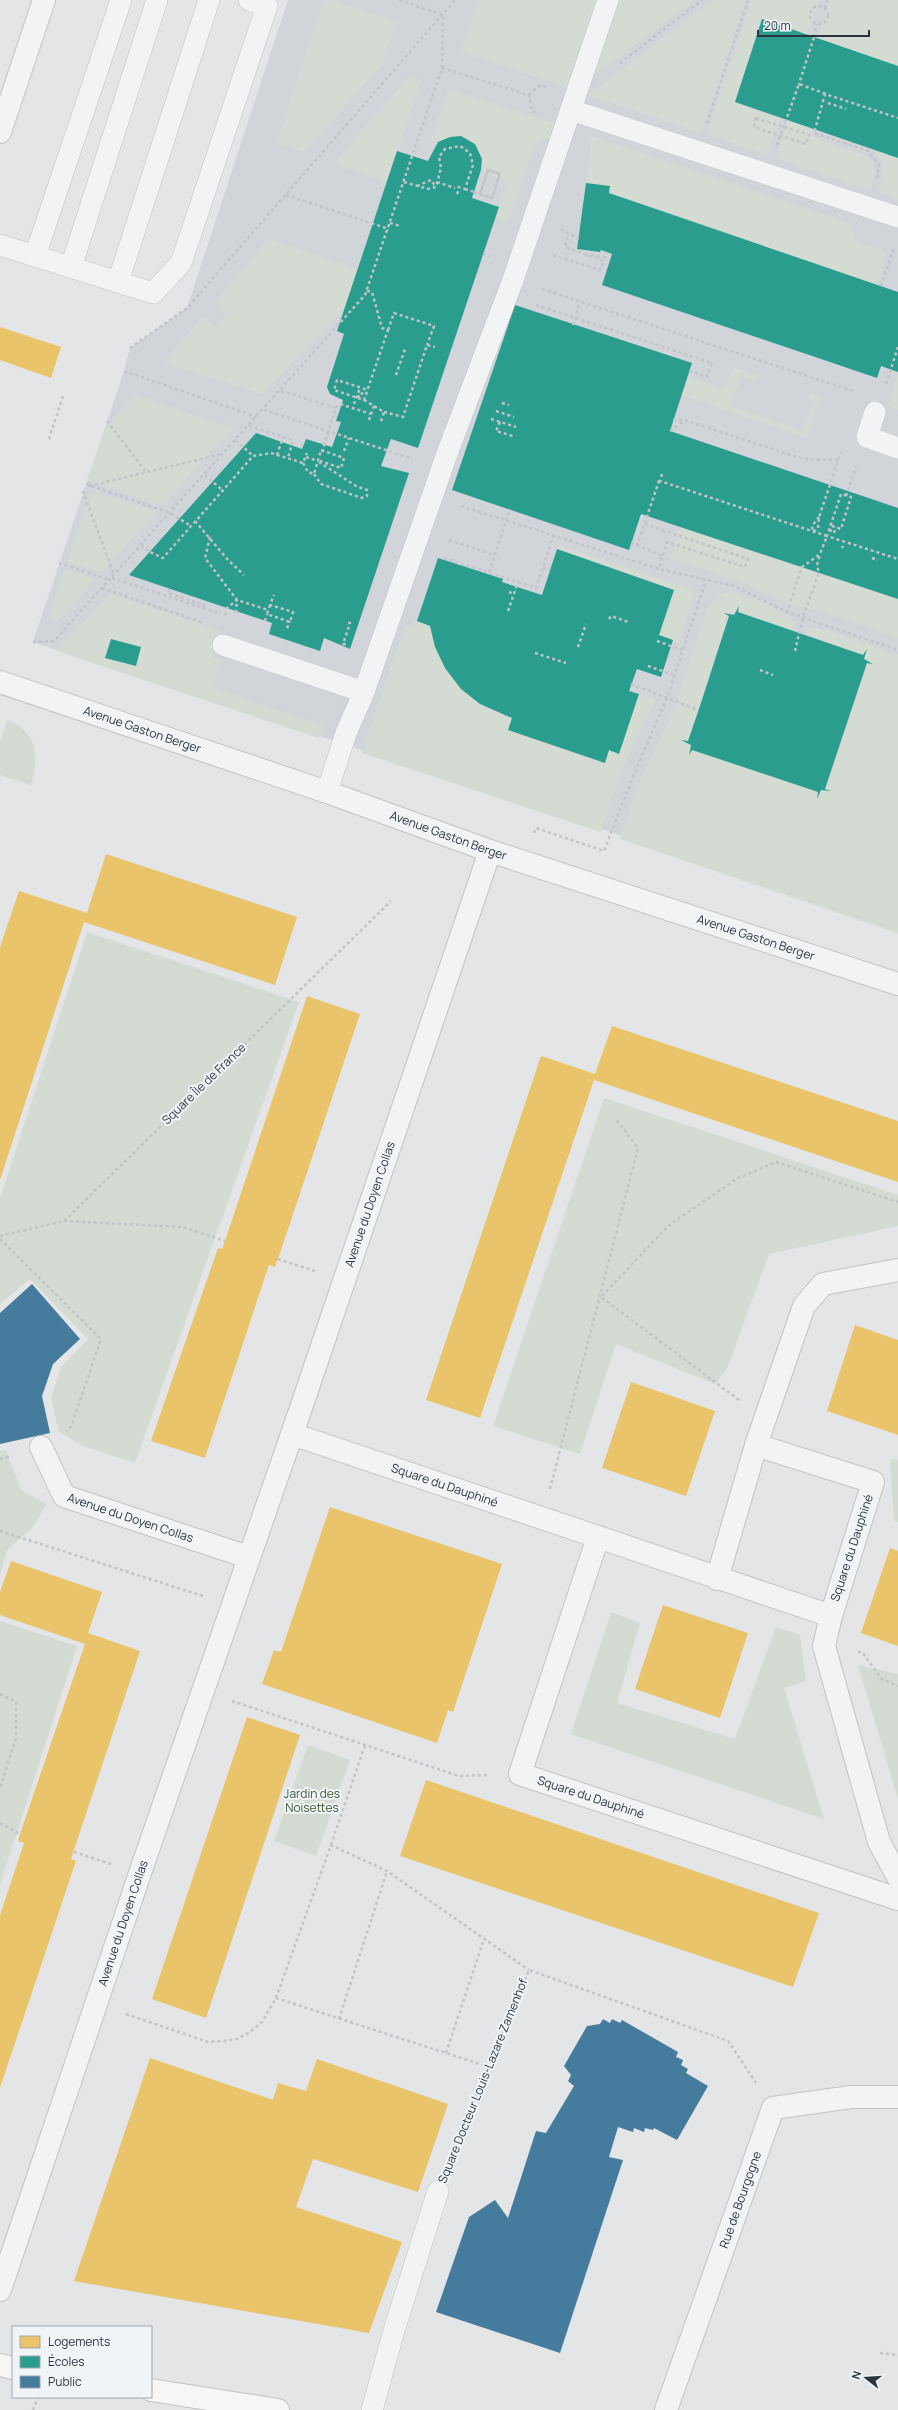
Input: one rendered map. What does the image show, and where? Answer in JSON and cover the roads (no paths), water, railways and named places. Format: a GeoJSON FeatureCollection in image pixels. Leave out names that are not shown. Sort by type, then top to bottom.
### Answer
{"type":"FeatureCollection","features":[{"type":"Feature","properties":{"kind":"main road"},"geometry":{"type":"LineString","coordinates":[[0,2366],[12,2368]]}},
{"type":"Feature","properties":{"kind":"main road"},"geometry":{"type":"LineString","coordinates":[[152,2390],[278,2410]]}},
{"type":"Feature","properties":{"kind":"street"},"geometry":{"type":"LineString","coordinates":[[0,132],[44,0]]}},
{"type":"Feature","properties":{"kind":"street","name":"Avenue Gaston Berger"},"geometry":{"type":"LineString","coordinates":[[0,682],[327,792],[490,851],[898,984]]}},
{"type":"Feature","properties":{"kind":"street","name":"Avenue du Doyen Collas"},"geometry":{"type":"LineString","coordinates":[[0,2290],[248,1557],[292,1434],[490,851]]}},
{"type":"Feature","properties":{"kind":"street"},"geometry":{"type":"LineString","coordinates":[[716,1579],[766,1412],[804,1306],[823,1284],[898,1270]]}},
{"type":"Feature","properties":{"kind":"street","name":"Square du Dauphiné"},"geometry":{"type":"LineString","coordinates":[[292,1434],[542,1518],[716,1579],[831,1616]]}},
{"type":"Feature","properties":{"kind":"street","name":"Square du Dauphiné"},"geometry":{"type":"LineString","coordinates":[[756,1444],[873,1482],[831,1616],[824,1646],[879,1842],[898,1876]]}},
{"type":"Feature","properties":{"kind":"street","name":"Avenue du Doyen Collas"},"geometry":{"type":"LineString","coordinates":[[41,1447],[64,1496],[248,1557]]}},
{"type":"Feature","properties":{"kind":"street","name":"Square du Dauphiné"},"geometry":{"type":"LineString","coordinates":[[598,1538],[520,1774],[898,1899]]}},
{"type":"Feature","properties":{"kind":"street","name":"Rue de Bourgogne"},"geometry":{"type":"LineString","coordinates":[[666,2410],[773,2108],[851,2097],[898,2097]]}},
{"type":"Feature","properties":{"kind":"lane"},"geometry":{"type":"LineString","coordinates":[[35,256],[121,0]]}},
{"type":"Feature","properties":{"kind":"lane"},"geometry":{"type":"LineString","coordinates":[[71,267],[157,0]]}},
{"type":"Feature","properties":{"kind":"lane"},"geometry":{"type":"LineString","coordinates":[[118,282],[209,0]]}},
{"type":"Feature","properties":{"kind":"lane"},"geometry":{"type":"LineString","coordinates":[[0,245],[153,293],[181,264],[267,6],[249,0]]}},
{"type":"Feature","properties":{"kind":"lane"},"geometry":{"type":"LineString","coordinates":[[327,792],[346,733],[364,692],[448,451],[513,280],[523,245],[608,0]]}},
{"type":"Feature","properties":{"kind":"lane"},"geometry":{"type":"LineString","coordinates":[[571,110],[898,217]]}},
{"type":"Feature","properties":{"kind":"lane"},"geometry":{"type":"LineString","coordinates":[[876,412],[867,437],[898,448]]}},
{"type":"Feature","properties":{"kind":"lane"},"geometry":{"type":"LineString","coordinates":[[223,645],[364,692]]}},
{"type":"Feature","properties":{"kind":"lane"},"geometry":{"type":"LineString","coordinates":[[372,2410],[395,2327],[438,2191]]}},
{"type":"Feature","properties":{"kind":"park label","name":"Jardin des Noisettes"},"geometry":{"type":"Point","coordinates":[312,1801]}}]}
